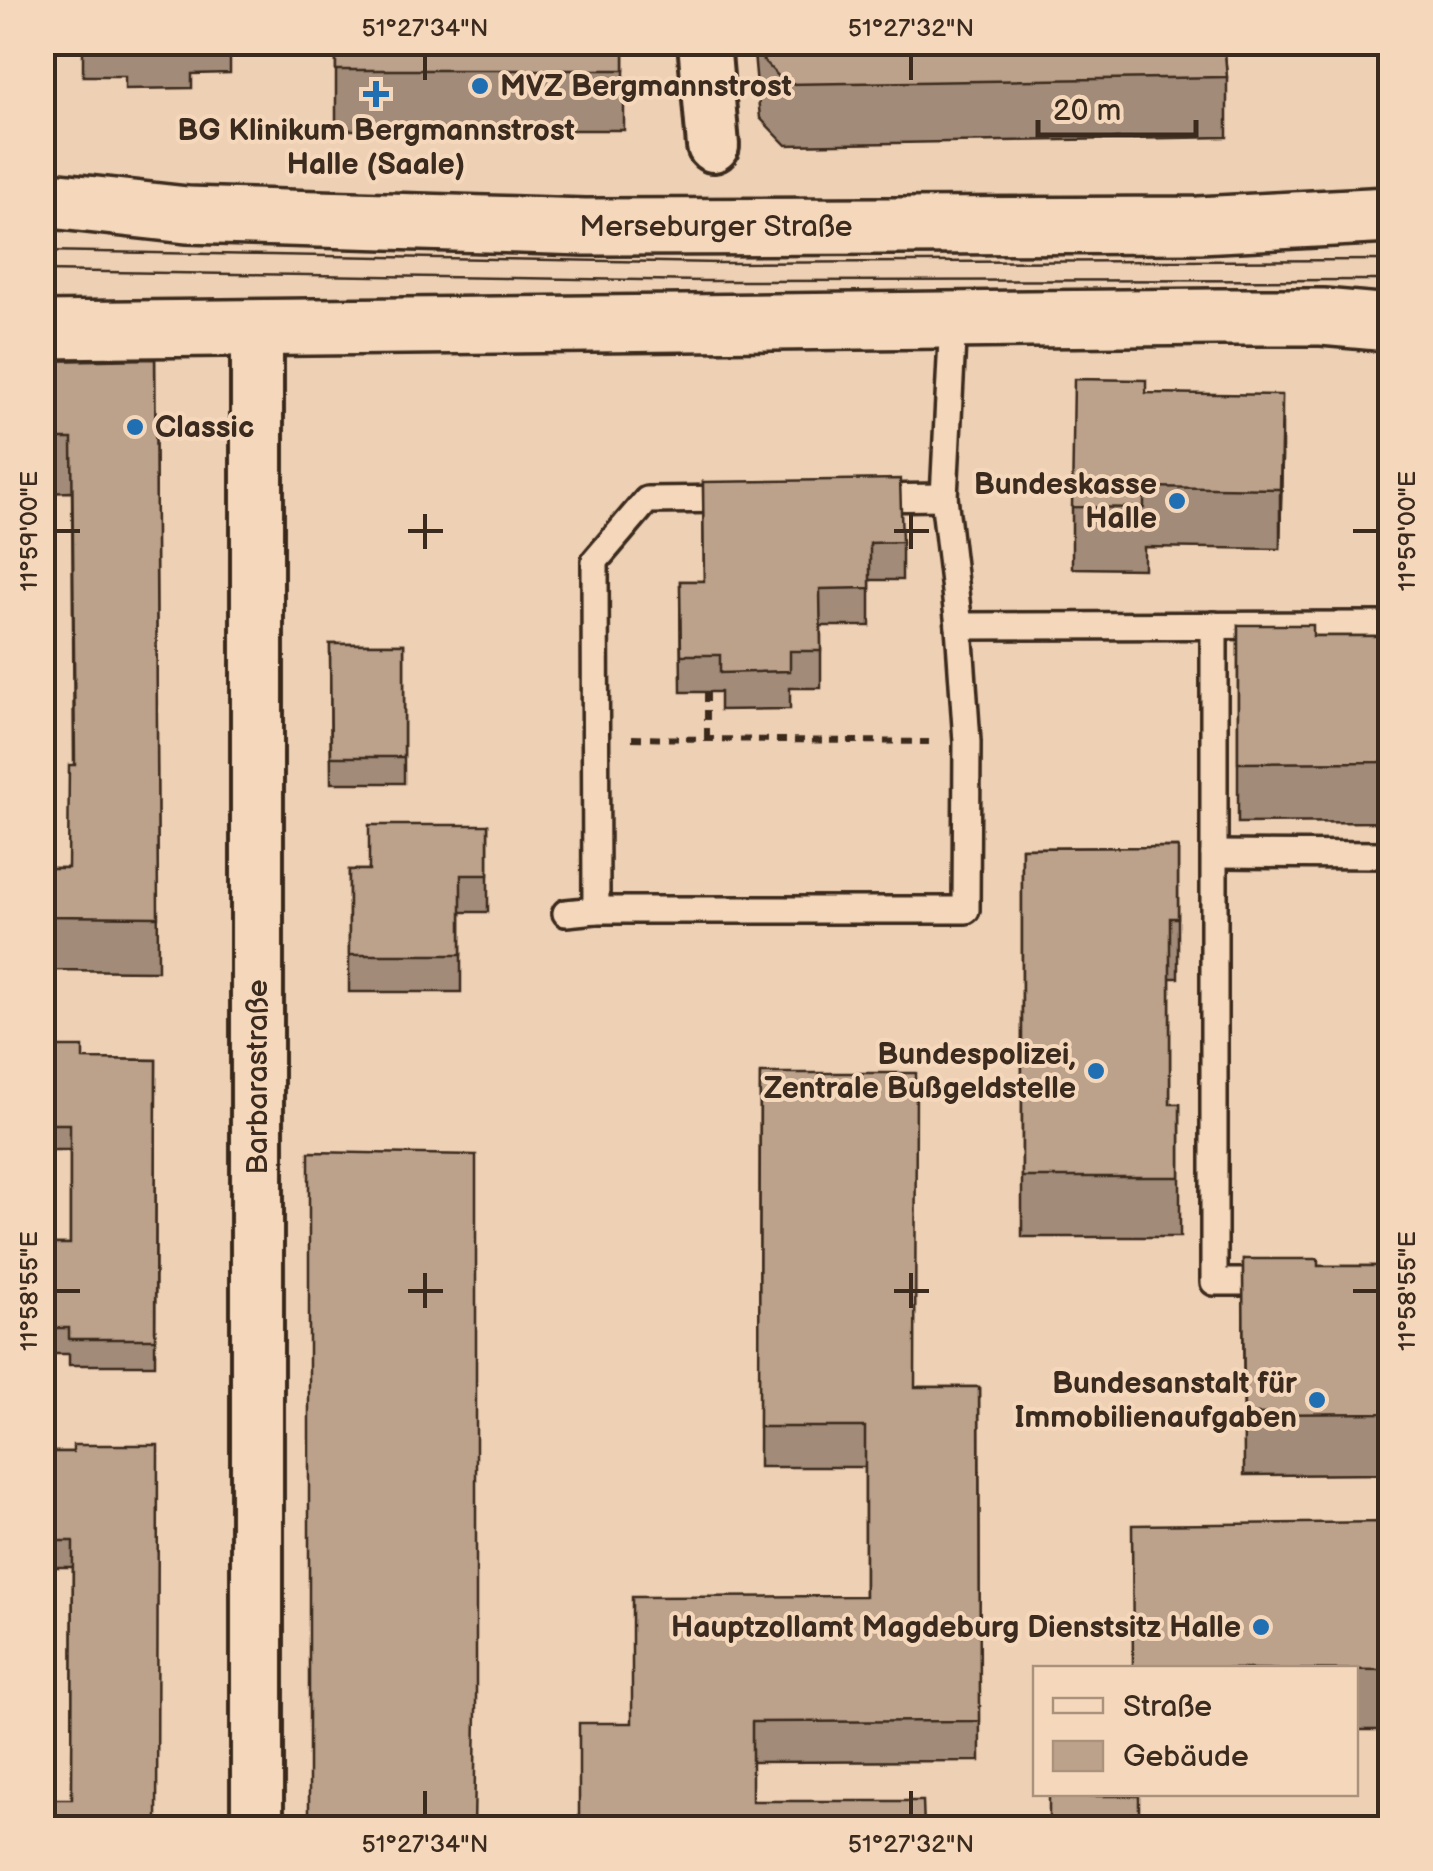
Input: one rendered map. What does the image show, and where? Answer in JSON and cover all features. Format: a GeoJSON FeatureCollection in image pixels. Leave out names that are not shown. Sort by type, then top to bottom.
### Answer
{"type":"FeatureCollection","features":[{"type":"Feature","properties":{"kind":"main road","name":"Merseburger Straße"},"geometry":{"type":"LineString","coordinates":[[45,199],[188,214],[585,227],[1199,225],[1390,215]]}},
{"type":"Feature","properties":{"kind":"main road"},"geometry":{"type":"LineString","coordinates":[[42,330],[1322,317],[1390,322]]}},
{"type":"Feature","properties":{"kind":"street"},"geometry":{"type":"LineString","coordinates":[[704,42],[714,146]]}},
{"type":"Feature","properties":{"kind":"street","name":"Barbarastraße"},"geometry":{"type":"LineString","coordinates":[[257,326],[257,1828]]}},
{"type":"Feature","properties":{"kind":"lane"},"geometry":{"type":"LineString","coordinates":[[566,912],[966,910],[967,742],[944,497],[953,320]]}},
{"type":"Feature","properties":{"kind":"lane"},"geometry":{"type":"LineString","coordinates":[[845,498],[944,497]]}},
{"type":"Feature","properties":{"kind":"lane"},"geometry":{"type":"LineString","coordinates":[[596,910],[595,561],[647,500],[766,499]]}},
{"type":"Feature","properties":{"kind":"lane"},"geometry":{"type":"LineString","coordinates":[[1214,625],[1214,1282],[1300,1282]]}},
{"type":"Feature","properties":{"kind":"lane"},"geometry":{"type":"LineString","coordinates":[[959,626],[1390,625]]}},
{"type":"Feature","properties":{"kind":"lane"},"geometry":{"type":"LineString","coordinates":[[1214,854],[1390,854]]}},
{"type":"Feature","properties":{"kind":"path"},"geometry":{"type":"LineString","coordinates":[[45,199],[48,42]]}},
{"type":"Feature","properties":{"kind":"path"},"geometry":{"type":"LineString","coordinates":[[707,692],[707,739]]}},
{"type":"Feature","properties":{"kind":"path"},"geometry":{"type":"LineString","coordinates":[[595,738],[967,742]]}},
{"type":"Feature","properties":{"kind":"building"},"geometry":{"type":"Polygon","coordinates":[[[336,42],[624,42],[624,70],[336,70],[336,42]]]}},
{"type":"Feature","properties":{"kind":"building"},"geometry":{"type":"Polygon","coordinates":[[[758,42],[1224,42],[1227,77],[786,84],[760,57],[758,42]]]}},
{"type":"Feature","properties":{"kind":"building"},"geometry":{"type":"Polygon","coordinates":[[[155,359],[158,917],[42,916],[42,868],[68,868],[69,765],[75,765],[72,439],[42,439],[42,361],[155,359]]]}},
{"type":"Feature","properties":{"kind":"building"},"geometry":{"type":"Polygon","coordinates":[[[1074,379],[1146,380],[1146,393],[1282,395],[1280,489],[1144,487],[1144,508],[1072,507],[1074,379]]]}},
{"type":"Feature","properties":{"kind":"building"},"geometry":{"type":"Polygon","coordinates":[[[900,479],[902,542],[870,543],[870,588],[820,589],[821,651],[790,651],[790,671],[720,673],[720,655],[681,655],[680,581],[704,581],[703,482],[900,479]]]}},
{"type":"Feature","properties":{"kind":"building"},"geometry":{"type":"Polygon","coordinates":[[[1238,625],[1313,625],[1313,636],[1390,636],[1390,762],[1238,763],[1238,625]]]}},
{"type":"Feature","properties":{"kind":"building"},"geometry":{"type":"Polygon","coordinates":[[[330,644],[404,644],[404,757],[331,757],[330,644]]]}},
{"type":"Feature","properties":{"kind":"building"},"geometry":{"type":"Polygon","coordinates":[[[369,825],[488,825],[488,875],[461,875],[461,955],[349,955],[349,870],[369,870],[369,825]]]}},
{"type":"Feature","properties":{"kind":"building","name":"Bundespolizei, Zentrale Bußgeldstelle"},"geometry":{"type":"Polygon","coordinates":[[[1178,847],[1178,918],[1170,918],[1170,1104],[1180,1104],[1180,1177],[1022,1177],[1022,848],[1178,847]]]}},
{"type":"Feature","properties":{"kind":"building"},"geometry":{"type":"Polygon","coordinates":[[[42,1047],[83,1047],[83,1059],[156,1060],[155,1339],[69,1339],[69,1328],[42,1328],[42,1244],[70,1244],[70,1124],[42,1124],[42,1047]]]}},
{"type":"Feature","properties":{"kind":"building"},"geometry":{"type":"Polygon","coordinates":[[[760,1073],[916,1073],[915,1387],[979,1387],[980,1721],[752,1722],[752,1801],[923,1801],[924,1828],[579,1828],[579,1723],[632,1723],[632,1597],[865,1596],[865,1427],[759,1427],[760,1073]]]}},
{"type":"Feature","properties":{"kind":"building"},"geometry":{"type":"Polygon","coordinates":[[[309,1152],[476,1155],[474,1828],[309,1828],[309,1152]]]}},
{"type":"Feature","properties":{"kind":"building"},"geometry":{"type":"Polygon","coordinates":[[[1243,1259],[1318,1259],[1318,1266],[1390,1266],[1390,1413],[1244,1414],[1243,1259]]]}},
{"type":"Feature","properties":{"kind":"building"},"geometry":{"type":"Polygon","coordinates":[[[73,1445],[158,1445],[157,1828],[42,1828],[42,1799],[72,1799],[73,1541],[42,1541],[42,1452],[73,1452],[73,1445]]]}},
{"type":"Feature","properties":{"kind":"building"},"geometry":{"type":"Polygon","coordinates":[[[1390,1522],[1390,1670],[1358,1670],[1358,1666],[1133,1666],[1132,1525],[1390,1522]]]}},
{"type":"Feature","properties":{"kind":"building"},"geometry":{"type":"Polygon","coordinates":[[[1049,1796],[1139,1796],[1139,1828],[1049,1828],[1049,1796]]]}},
{"type":"Feature","properties":{"kind":"tram line"},"geometry":{"type":"LineString","coordinates":[[42,251],[720,263],[1390,260]]}},
{"type":"Feature","properties":{"kind":"tram line"},"geometry":{"type":"LineString","coordinates":[[42,271],[706,281],[1390,280]]}},
{"type":"Feature","properties":{"kind":"place","name":"MVZ Bergmannstrost"},"geometry":{"type":"Point","coordinates":[480,86]}},
{"type":"Feature","properties":{"kind":"place","name":"BG Klinikum Bergmannstrost Halle (Saale)"},"geometry":{"type":"Point","coordinates":[376,94]}},
{"type":"Feature","properties":{"kind":"place","name":"Classic"},"geometry":{"type":"Point","coordinates":[135,427]}},
{"type":"Feature","properties":{"kind":"place","name":"Bundeskasse Halle"},"geometry":{"type":"Point","coordinates":[1177,501]}},
{"type":"Feature","properties":{"kind":"place","name":"Bundespolizei, Zentrale Bußgeldstelle"},"geometry":{"type":"Point","coordinates":[1096,1071]}},
{"type":"Feature","properties":{"kind":"place","name":"Bundesanstalt für Immobilienaufgaben"},"geometry":{"type":"Point","coordinates":[1317,1400]}},
{"type":"Feature","properties":{"kind":"place","name":"Hauptzollamt Magdeburg Dienstsitz Halle"},"geometry":{"type":"Point","coordinates":[1261,1627]}}]}
